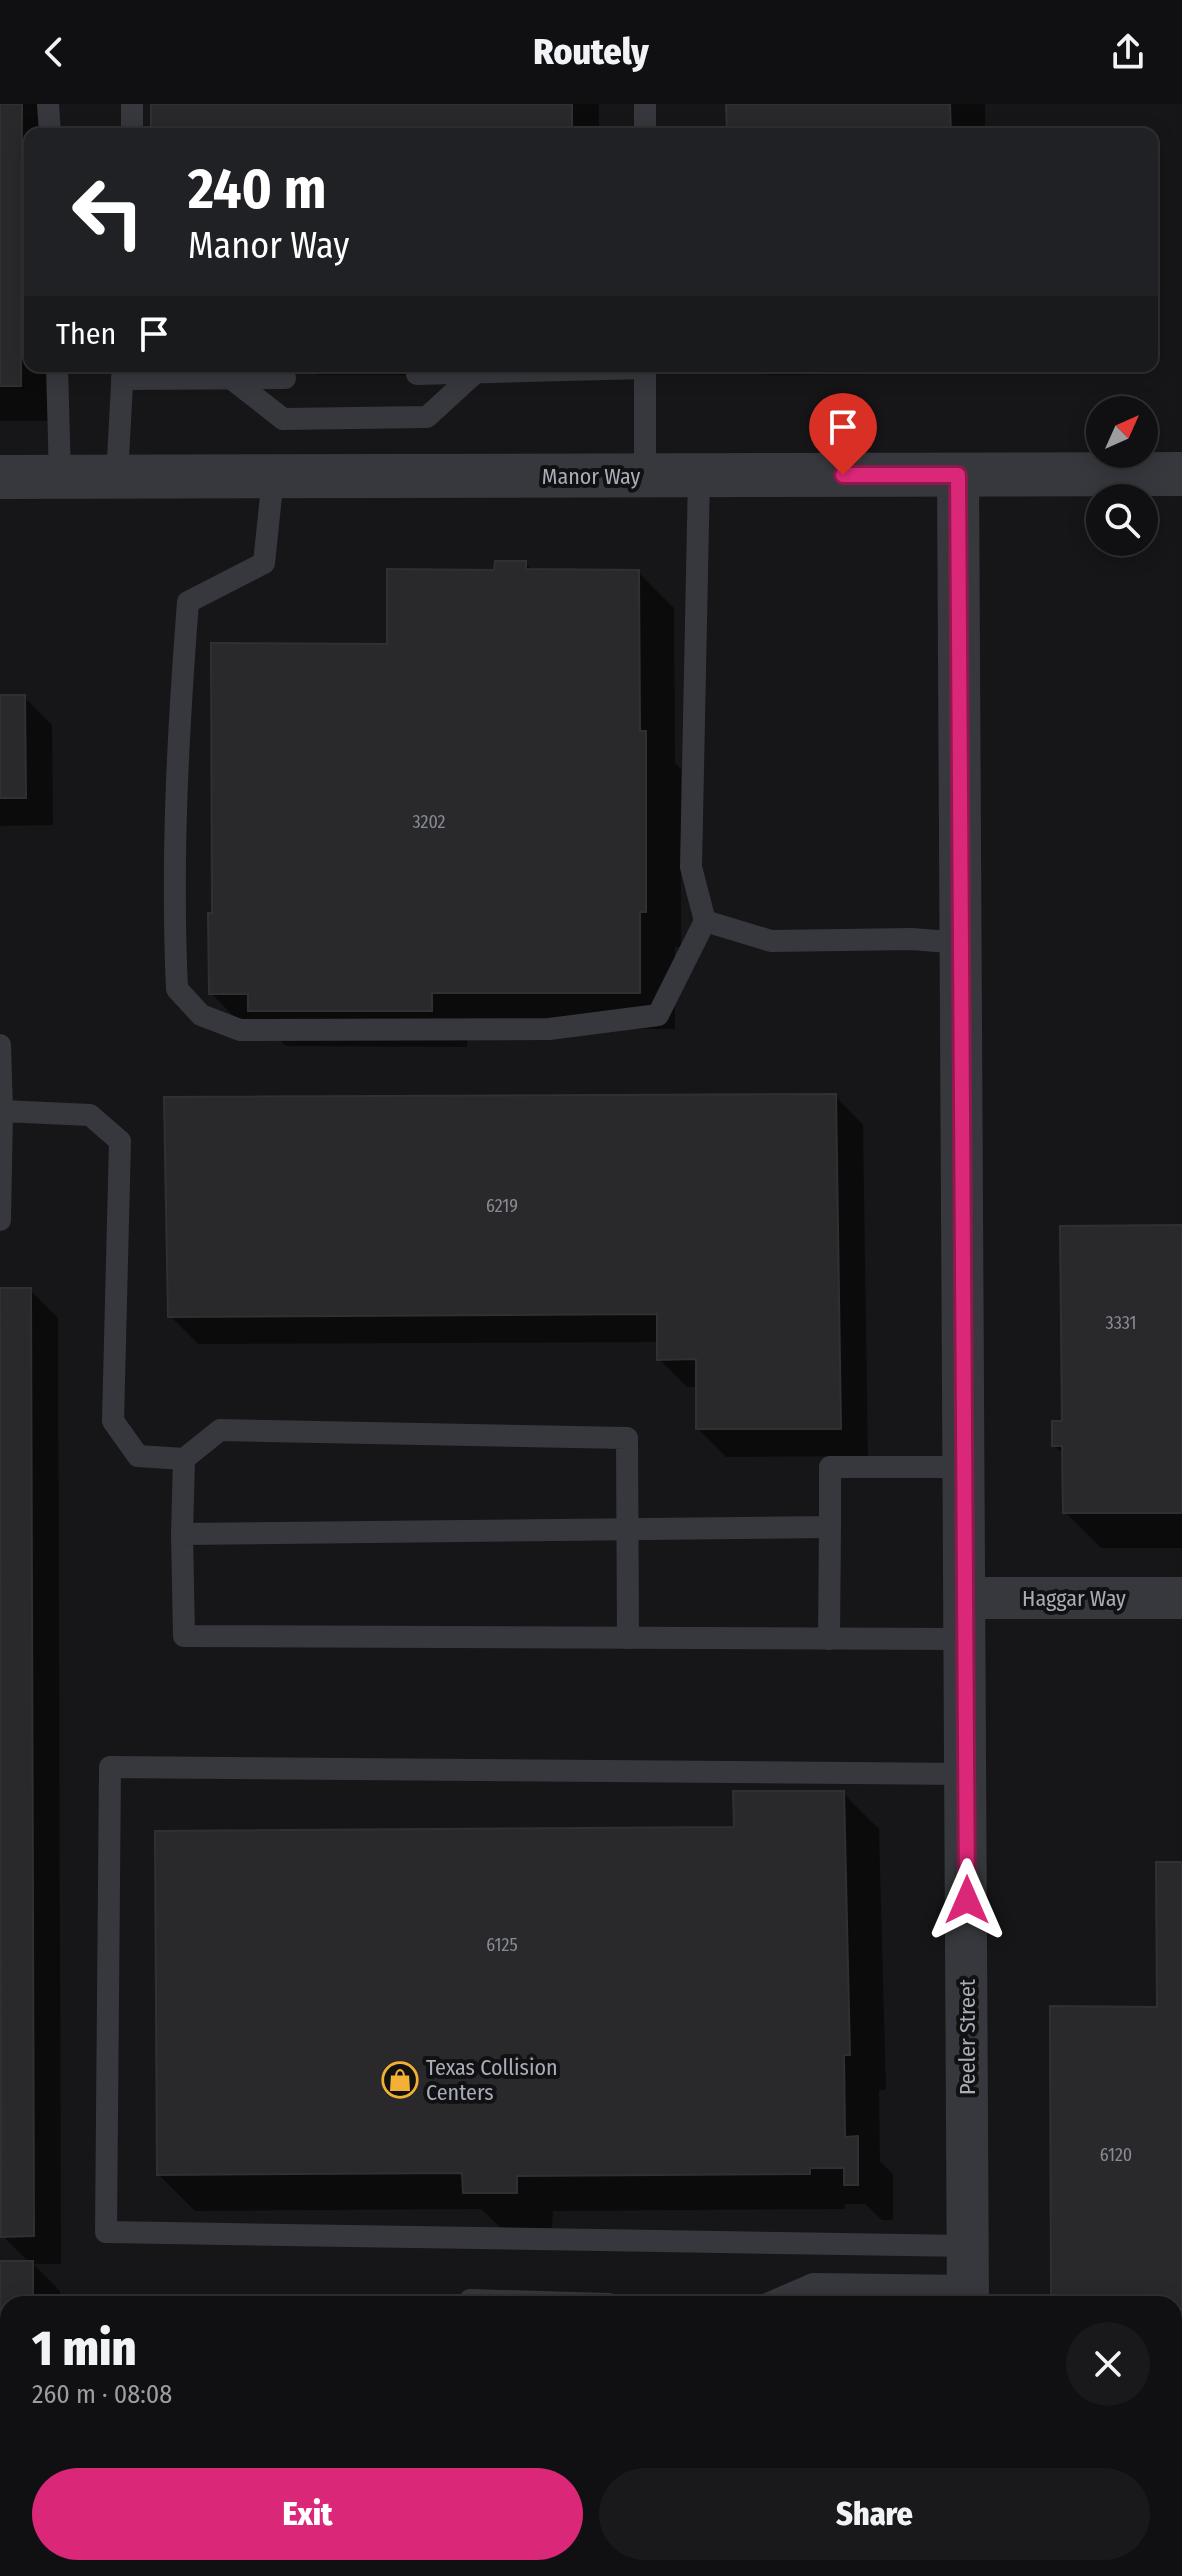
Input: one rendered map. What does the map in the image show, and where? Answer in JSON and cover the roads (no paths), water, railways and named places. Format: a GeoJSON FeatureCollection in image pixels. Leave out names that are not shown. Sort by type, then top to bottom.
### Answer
{"type":"FeatureCollection","features":[{"type":"Feature","properties":{"kind":"street","name":"Manor Way"},"geometry":{"type":"LineString","coordinates":[[0,477],[1182,474]]}},
{"type":"Feature","properties":{"kind":"street","name":"Peeler Street"},"geometry":{"type":"LineString","coordinates":[[958,475],[968,2279]]}},
{"type":"Feature","properties":{"kind":"street","name":"Haggar Way"},"geometry":{"type":"LineString","coordinates":[[965,1598],[1182,1598]]}},
{"type":"Feature","properties":{"kind":"lane"},"geometry":{"type":"LineString","coordinates":[[48,104],[50,128]]}},
{"type":"Feature","properties":{"kind":"lane"},"geometry":{"type":"LineString","coordinates":[[132,104],[132,128]]}},
{"type":"Feature","properties":{"kind":"lane"},"geometry":{"type":"LineString","coordinates":[[645,104],[645,128]]}},
{"type":"Feature","properties":{"kind":"lane"},"geometry":{"type":"LineString","coordinates":[[57,372],[60,477]]}},
{"type":"Feature","properties":{"kind":"lane"},"geometry":{"type":"LineString","coordinates":[[417,374],[503,372]]}},
{"type":"Feature","properties":{"kind":"lane"},"geometry":{"type":"LineString","coordinates":[[645,372],[645,476]]}},
{"type":"Feature","properties":{"kind":"lane"},"geometry":{"type":"LineString","coordinates":[[117,477],[122,373],[232,379],[285,378]]}},
{"type":"Feature","properties":{"kind":"lane"},"geometry":{"type":"LineString","coordinates":[[232,379],[283,419],[427,417],[475,373]]}},
{"type":"Feature","properties":{"kind":"lane"},"geometry":{"type":"LineString","coordinates":[[273,477],[264,563],[188,602],[175,769],[172,881],[177,989],[201,1015],[240,1030],[549,1029],[658,1015],[705,921],[691,867],[699,475]]}},
{"type":"Feature","properties":{"kind":"lane"},"geometry":{"type":"LineString","coordinates":[[705,921],[771,941],[912,939],[961,943]]}},
{"type":"Feature","properties":{"kind":"lane"},"geometry":{"type":"LineString","coordinates":[[0,1045],[0,1220]]}},
{"type":"Feature","properties":{"kind":"lane"},"geometry":{"type":"LineString","coordinates":[[2,1111],[90,1115],[120,1141],[113,1421],[138,1456],[184,1459],[220,1430],[627,1438],[628,1638]]}},
{"type":"Feature","properties":{"kind":"lane"},"geometry":{"type":"LineString","coordinates":[[184,1459],[184,1636],[966,1639]]}},
{"type":"Feature","properties":{"kind":"lane"},"geometry":{"type":"LineString","coordinates":[[829,1639],[830,1467],[964,1467]]}},
{"type":"Feature","properties":{"kind":"lane"},"geometry":{"type":"LineString","coordinates":[[182,1534],[830,1527]]}},
{"type":"Feature","properties":{"kind":"lane"},"geometry":{"type":"LineString","coordinates":[[966,1774],[110,1767],[106,2232],[968,2279]]}},
{"type":"Feature","properties":{"kind":"lane"},"geometry":{"type":"LineString","coordinates":[[785,2296],[813,2284],[968,2279]]}},
{"type":"Feature","properties":{"kind":"place","name":"Texas Collision Centers"},"geometry":{"type":"Point","coordinates":[400,2080]}}]}
